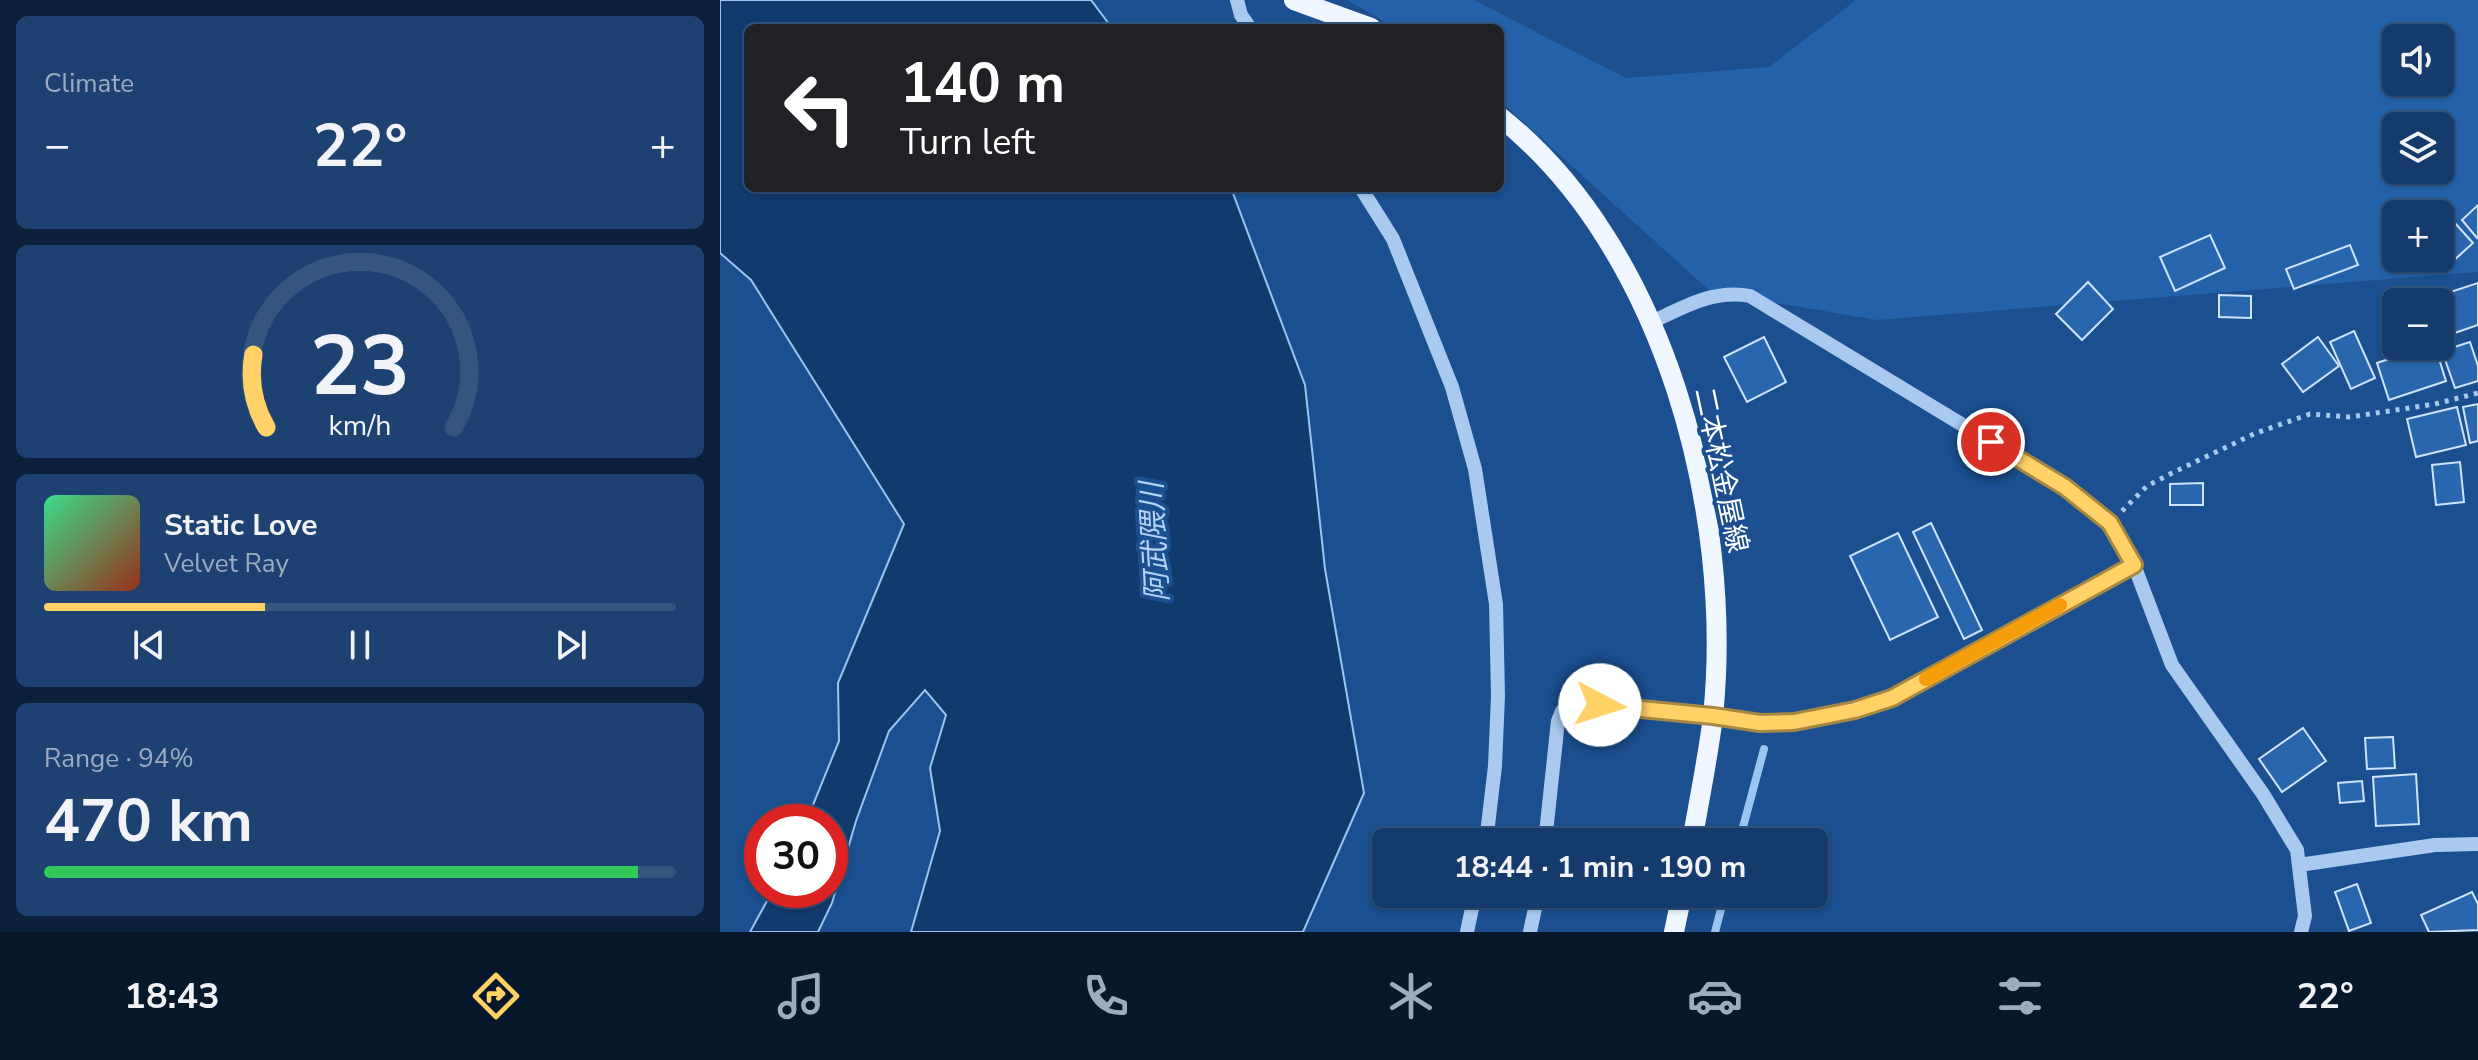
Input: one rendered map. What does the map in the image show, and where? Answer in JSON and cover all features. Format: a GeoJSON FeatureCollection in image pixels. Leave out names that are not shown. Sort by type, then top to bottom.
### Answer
{"type":"FeatureCollection","features":[{"type":"Feature","properties":{"kind":"main road"},"geometry":{"type":"LineString","coordinates":[[1294,0],[1360,24]]}},
{"type":"Feature","properties":{"kind":"main road","name":"二本松金屋線"},"geometry":{"type":"LineString","coordinates":[[1504,120],[1529,140],[1582,204],[1621,263],[1652,322],[1685,413],[1713,565],[1713,716],[1694,828]]}},
{"type":"Feature","properties":{"kind":"main road"},"geometry":{"type":"LineString","coordinates":[[1674,932],[1679,908]]}},
{"type":"Feature","properties":{"kind":"street"},"geometry":{"type":"LineString","coordinates":[[1237,0],[1247,24]]}},
{"type":"Feature","properties":{"kind":"street"},"geometry":{"type":"LineString","coordinates":[[1364,192],[1393,239],[1452,387],[1475,469],[1496,604],[1498,696],[1495,766],[1488,828]]}},
{"type":"Feature","properties":{"kind":"street"},"geometry":{"type":"LineString","coordinates":[[1652,322],[1706,297],[1732,292],[1750,296],[2065,487],[2110,523],[2134,565],[2172,665],[2263,794],[2297,850],[2305,916],[2301,932]]}},
{"type":"Feature","properties":{"kind":"street"},"geometry":{"type":"LineString","coordinates":[[1547,828],[1558,721],[1562,711],[1572,703],[1760,723],[1794,722],[1855,710],[1892,698],[2134,565]]}},
{"type":"Feature","properties":{"kind":"street"},"geometry":{"type":"LineString","coordinates":[[2299,865],[2435,845],[2478,844]]}},
{"type":"Feature","properties":{"kind":"street"},"geometry":{"type":"LineString","coordinates":[[1467,932],[1472,908]]}},
{"type":"Feature","properties":{"kind":"street"},"geometry":{"type":"LineString","coordinates":[[1530,932],[1535,908]]}},
{"type":"Feature","properties":{"kind":"path"},"geometry":{"type":"LineString","coordinates":[[2110,523],[2147,486],[2256,433],[2310,414],[2350,417],[2435,404],[2478,393]]}},
{"type":"Feature","properties":{"kind":"shaded area"},"geometry":{"type":"Polygon","coordinates":[[[1347,0],[1474,0],[1626,78],[1769,67],[1856,0],[2478,0],[2478,272],[1877,320],[1711,292],[1504,105],[1504,24],[1388,24],[1347,0]]]}},
{"type":"Feature","properties":{"kind":"water","name":"阿武隈川"},"geometry":{"type":"Polygon","coordinates":[[[720,0],[1091,0],[1109,24],[744,24],[744,192],[1233,192],[1305,385],[1325,569],[1364,793],[1303,932],[911,932],[940,831],[930,768],[946,715],[925,690],[889,731],[848,848],[848,804],[813,804],[839,741],[838,683],[904,524],[751,280],[720,253],[720,0]]]}},
{"type":"Feature","properties":{"kind":"water"},"geometry":{"type":"Polygon","coordinates":[[[763,908],[830,908],[818,932],[750,932],[763,908]]]}},
{"type":"Feature","properties":{"kind":"building"},"geometry":{"type":"Polygon","coordinates":[[[2478,205],[2478,237],[2477,238],[2462,220],[2478,205]]]}},
{"type":"Feature","properties":{"kind":"building"},"geometry":{"type":"Polygon","coordinates":[[[2454,222],[2473,243],[2454,260],[2454,222]]]}},
{"type":"Feature","properties":{"kind":"building"},"geometry":{"type":"Polygon","coordinates":[[[2210,235],[2225,268],[2175,291],[2160,257],[2210,235]]]}},
{"type":"Feature","properties":{"kind":"building"},"geometry":{"type":"Polygon","coordinates":[[[2350,245],[2358,265],[2294,289],[2286,269],[2350,245]]]}},
{"type":"Feature","properties":{"kind":"building"},"geometry":{"type":"Polygon","coordinates":[[[2088,282],[2113,309],[2082,340],[2056,314],[2088,282]]]}},
{"type":"Feature","properties":{"kind":"building"},"geometry":{"type":"Polygon","coordinates":[[[2478,283],[2478,325],[2454,333],[2454,291],[2478,283]]]}},
{"type":"Feature","properties":{"kind":"building"},"geometry":{"type":"Polygon","coordinates":[[[2219,295],[2251,296],[2251,318],[2219,317],[2219,295]]]}},
{"type":"Feature","properties":{"kind":"building"},"geometry":{"type":"Polygon","coordinates":[[[2354,331],[2375,378],[2351,389],[2330,342],[2354,331]]]}},
{"type":"Feature","properties":{"kind":"building"},"geometry":{"type":"Polygon","coordinates":[[[1764,337],[1786,382],[1747,402],[1724,357],[1764,337]]]}},
{"type":"Feature","properties":{"kind":"building"},"geometry":{"type":"Polygon","coordinates":[[[2318,337],[2339,366],[2303,392],[2282,364],[2318,337]]]}},
{"type":"Feature","properties":{"kind":"building"},"geometry":{"type":"Polygon","coordinates":[[[2470,342],[2478,366],[2478,381],[2455,388],[2445,360],[2454,360],[2454,347],[2470,342]]]}},
{"type":"Feature","properties":{"kind":"building"},"geometry":{"type":"Polygon","coordinates":[[[2386,360],[2439,360],[2446,381],[2389,400],[2377,363],[2386,360]]]}},
{"type":"Feature","properties":{"kind":"building"},"geometry":{"type":"Polygon","coordinates":[[[2478,404],[2478,441],[2470,443],[2463,407],[2478,404]]]}},
{"type":"Feature","properties":{"kind":"building"},"geometry":{"type":"Polygon","coordinates":[[[2457,407],[2466,445],[2416,457],[2407,419],[2457,407]]]}},
{"type":"Feature","properties":{"kind":"building"},"geometry":{"type":"Polygon","coordinates":[[[2460,462],[2464,502],[2436,505],[2432,465],[2460,462]]]}},
{"type":"Feature","properties":{"kind":"building"},"geometry":{"type":"Polygon","coordinates":[[[2203,483],[2203,505],[2170,505],[2170,484],[2203,483]]]}},
{"type":"Feature","properties":{"kind":"building"},"geometry":{"type":"Polygon","coordinates":[[[1931,523],[1982,630],[1964,639],[1913,532],[1931,523]]]}},
{"type":"Feature","properties":{"kind":"building"},"geometry":{"type":"Polygon","coordinates":[[[1898,533],[1938,617],[1890,640],[1850,556],[1898,533]]]}},
{"type":"Feature","properties":{"kind":"building"},"geometry":{"type":"Polygon","coordinates":[[[2303,728],[2326,761],[2282,792],[2259,759],[2303,728]]]}},
{"type":"Feature","properties":{"kind":"building"},"geometry":{"type":"Polygon","coordinates":[[[2393,737],[2395,768],[2367,769],[2365,738],[2393,737]]]}},
{"type":"Feature","properties":{"kind":"building"},"geometry":{"type":"Polygon","coordinates":[[[2416,774],[2419,824],[2376,826],[2373,777],[2416,774]]]}},
{"type":"Feature","properties":{"kind":"building"},"geometry":{"type":"Polygon","coordinates":[[[2362,781],[2364,801],[2340,803],[2338,783],[2362,781]]]}},
{"type":"Feature","properties":{"kind":"building"},"geometry":{"type":"Polygon","coordinates":[[[2357,884],[2371,923],[2349,931],[2335,892],[2357,884]]]}},
{"type":"Feature","properties":{"kind":"building"},"geometry":{"type":"Polygon","coordinates":[[[2472,892],[2478,904],[2478,930],[2429,932],[2421,915],[2472,892]]]}},
{"type":"Feature","properties":{"kind":"waterway"},"geometry":{"type":"LineString","coordinates":[[1743,828],[1764,749]]}},
{"type":"Feature","properties":{"kind":"waterway"},"geometry":{"type":"LineString","coordinates":[[1715,932],[1721,908]]}},
{"type":"Feature","properties":{"kind":"slow traffic"},"geometry":{"type":"LineString","coordinates":[[1926,679],[2060,605]]}},
{"type":"Feature","properties":{"kind":"route"},"geometry":{"type":"LineString","coordinates":[[1600,705],[1760,723],[1794,722],[1855,710],[1892,698],[2134,565],[2110,523],[2065,487],[1991,442]]}}]}
